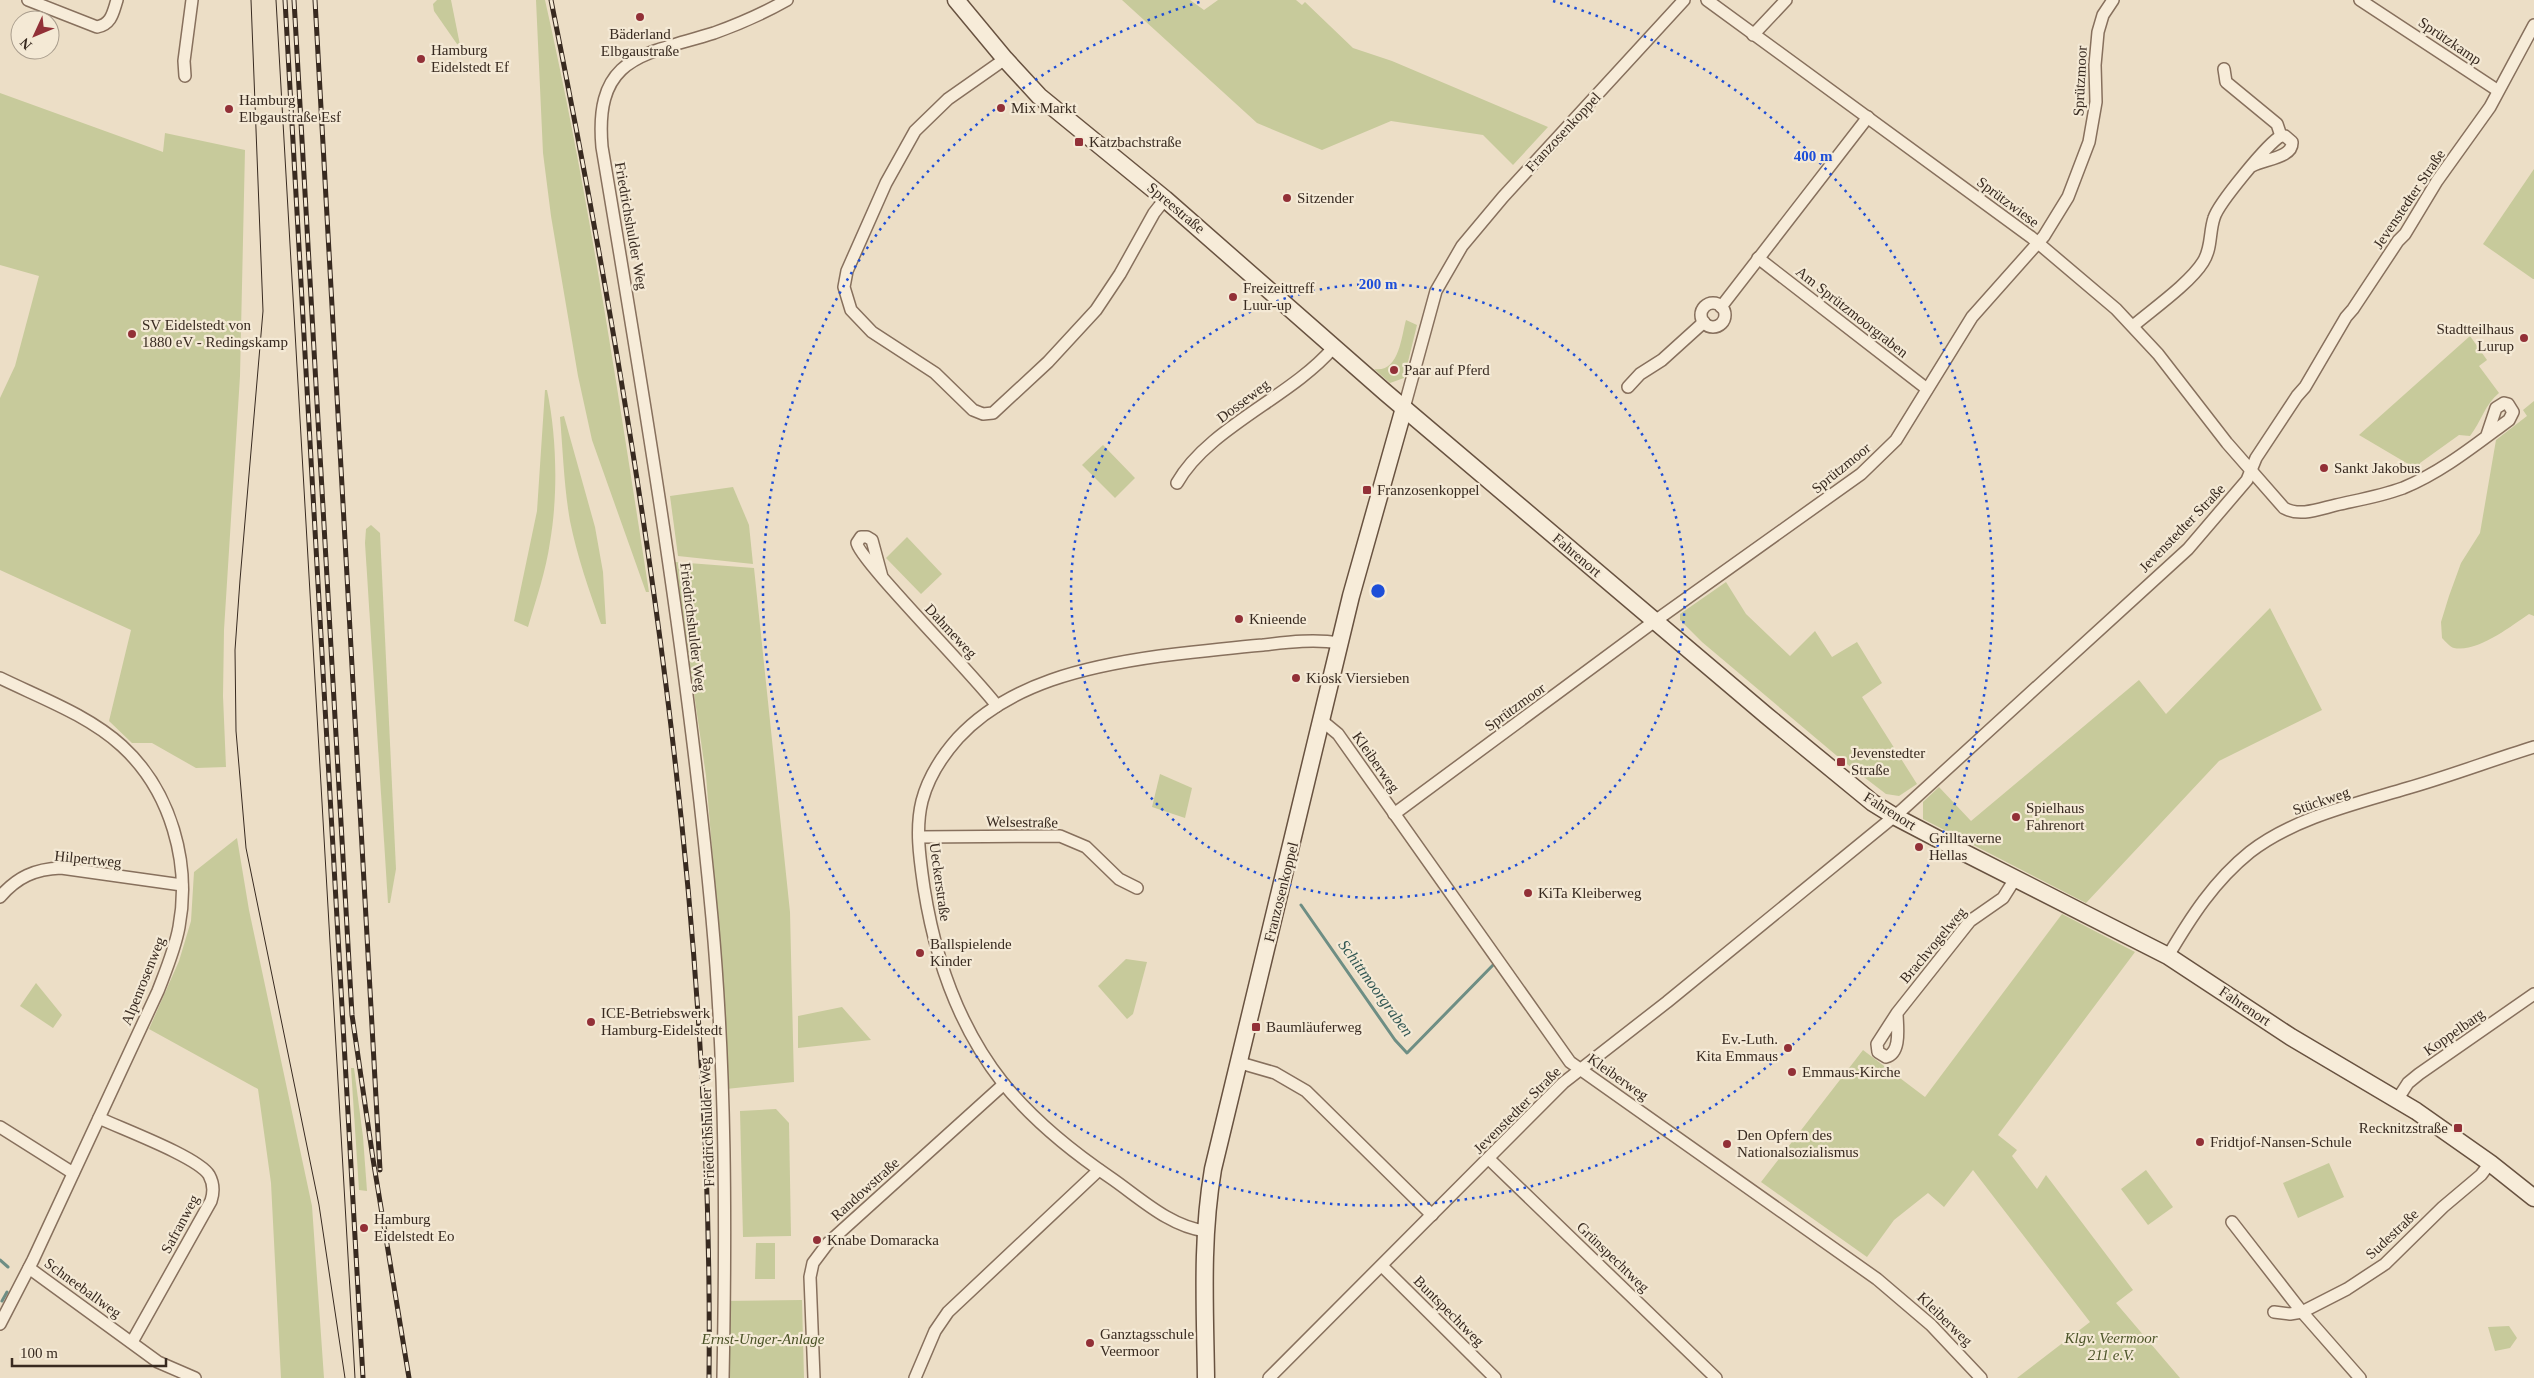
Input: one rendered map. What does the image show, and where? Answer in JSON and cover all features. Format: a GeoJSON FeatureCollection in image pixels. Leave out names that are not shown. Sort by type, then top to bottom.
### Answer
{"type":"FeatureCollection","features":[{"type":"Feature","properties":{"kind":"street"},"geometry":{"type":"LineString","coordinates":[[28,0],[93,26],[105,25],[112,18],[117,0]]}},
{"type":"Feature","properties":{"kind":"street"},"geometry":{"type":"LineString","coordinates":[[185,76],[184,61],[192,0]]}},
{"type":"Feature","properties":{"kind":"street","name":"Friedrichshulder Weg"},"geometry":{"type":"LineString","coordinates":[[723,1378],[726,1243],[723,1123],[712,920],[670,560],[602,147],[601,117],[604,100],[610,86],[620,72],[639,56],[729,28],[787,0]]}},
{"type":"Feature","properties":{"kind":"street","name":"Spreestraße"},"geometry":{"type":"LineString","coordinates":[[956,0],[1005,59],[1056,110],[1165,199],[1333,348],[1404,408]]}},
{"type":"Feature","properties":{"kind":"street","name":"Franzosenkoppel"},"geometry":{"type":"LineString","coordinates":[[1206,1378],[1205,1231],[1213,1169],[1360,561],[1436,291],[1462,246],[1503,197],[1684,0]]}},
{"type":"Feature","properties":{"kind":"street","name":"Sprützwiese"},"geometry":{"type":"LineString","coordinates":[[1707,0],[2038,243],[2133,326],[2180,380],[2251,471],[2284,508],[2290,511],[2302,512],[2402,488],[2438,470],[2487,435]]}},
{"type":"Feature","properties":{"kind":"street"},"geometry":{"type":"LineString","coordinates":[[1753,35],[1786,0]]}},
{"type":"Feature","properties":{"kind":"street","name":"Sprützmoor"},"geometry":{"type":"LineString","coordinates":[[1394,814],[1861,474],[1897,438],[1972,316],[2038,243],[2064,204],[2087,148],[2096,102],[2095,60],[2098,32],[2103,15],[2113,0]]}},
{"type":"Feature","properties":{"kind":"street","name":"Sprützkamp"},"geometry":{"type":"LineString","coordinates":[[2360,0],[2497,90]]}},
{"type":"Feature","properties":{"kind":"street","name":"Jevenstedter Straße"},"geometry":{"type":"LineString","coordinates":[[1269,1378],[1563,1083],[1667,1002],[1894,816],[2188,549],[2241,488],[2256,458],[2297,396],[2306,387],[2346,317],[2398,241],[2405,234],[2436,181],[2490,107],[2497,90],[2534,25]]}},
{"type":"Feature","properties":{"kind":"street"},"geometry":{"type":"LineString","coordinates":[[1005,59],[935,109],[915,131],[901,154],[886,183],[844,279],[847,302],[863,325],[935,373],[973,410],[982,414],[992,413],[1048,362],[1096,310],[1165,199]]}},
{"type":"Feature","properties":{"kind":"street"},"geometry":{"type":"LineString","coordinates":[[2224,69],[2226,82],[2277,124],[2281,136]]}},
{"type":"Feature","properties":{"kind":"street"},"geometry":{"type":"LineString","coordinates":[[1721,306],[1868,117]]}},
{"type":"Feature","properties":{"kind":"street"},"geometry":{"type":"LineString","coordinates":[[2252,166],[2290,150],[2292,142],[2285,136],[2281,136]]}},
{"type":"Feature","properties":{"kind":"street"},"geometry":{"type":"LineString","coordinates":[[2133,326],[2202,264],[2209,249],[2215,213],[2252,166],[2281,136]]}},
{"type":"Feature","properties":{"kind":"street","name":"Am Sprützmoorgraben"},"geometry":{"type":"LineString","coordinates":[[1758,258],[1927,388]]}},
{"type":"Feature","properties":{"kind":"street"},"geometry":{"type":"LineString","coordinates":[[1713,303],[1721,306],[1725,318],[1720,325],[1711,327],[1704,322],[1701,314],[1705,306],[1713,303]]}},
{"type":"Feature","properties":{"kind":"street"},"geometry":{"type":"LineString","coordinates":[[1628,386],[1640,374],[1662,360],[1704,322]]}},
{"type":"Feature","properties":{"kind":"street","name":"Dosseweg"},"geometry":{"type":"LineString","coordinates":[[1177,484],[1184,471],[1203,452],[1242,420],[1315,367],[1333,348]]}},
{"type":"Feature","properties":{"kind":"street","name":"Fahrenort"},"geometry":{"type":"LineString","coordinates":[[1404,408],[1839,776],[1894,816],[2168,956],[2290,1037],[2397,1100],[2490,1163],[2534,1198]]}},
{"type":"Feature","properties":{"kind":"street","name":"Dahmeweg"},"geometry":{"type":"LineString","coordinates":[[882,577],[984,688],[997,706]]}},
{"type":"Feature","properties":{"kind":"street","name":"Ueckerstraße"},"geometry":{"type":"LineString","coordinates":[[1205,1231],[1177,1223],[1099,1170],[1048,1130],[1004,1084],[962,1018],[936,951],[921,868],[919,837],[922,802],[937,766],[958,738],[997,706],[1058,677],[1118,662],[1316,640],[1340,643]]}},
{"type":"Feature","properties":{"kind":"street","name":"Alpenrosenweg"},"geometry":{"type":"LineString","coordinates":[[0,678],[91,724],[122,746],[136,762],[160,797],[170,817],[181,858],[182,885],[180,926],[173,952],[158,991],[29,1268],[0,1324]]}},
{"type":"Feature","properties":{"kind":"street","name":"Kleiberweg"},"geometry":{"type":"LineString","coordinates":[[1321,720],[1338,734],[1570,1062],[1873,1276],[1931,1325],[1981,1378]]}},
{"type":"Feature","properties":{"kind":"street","name":"Stückweg"},"geometry":{"type":"LineString","coordinates":[[2168,956],[2206,895],[2231,869],[2266,841],[2299,824],[2323,815],[2534,747]]}},
{"type":"Feature","properties":{"kind":"street","name":"Welsestraße"},"geometry":{"type":"LineString","coordinates":[[919,837],[1060,836],[1086,847],[1119,879],[1137,888]]}},
{"type":"Feature","properties":{"kind":"street","name":"Hilpertweg"},"geometry":{"type":"LineString","coordinates":[[0,897],[22,877],[50,869],[182,885]]}},
{"type":"Feature","properties":{"kind":"street","name":"Brachvogelweg"},"geometry":{"type":"LineString","coordinates":[[1897,1013],[1970,921],[2003,898],[2015,879]]}},
{"type":"Feature","properties":{"kind":"street","name":"Koppelbarg"},"geometry":{"type":"LineString","coordinates":[[2397,1100],[2408,1083],[2419,1074],[2534,994]]}},
{"type":"Feature","properties":{"kind":"street"},"geometry":{"type":"LineString","coordinates":[[1238,1062],[1275,1073],[1306,1091],[1432,1215]]}},
{"type":"Feature","properties":{"kind":"street","name":"Randowstraße"},"geometry":{"type":"LineString","coordinates":[[814,1378],[810,1277],[817,1257],[828,1243],[1004,1084]]}},
{"type":"Feature","properties":{"kind":"street","name":"Safranweg"},"geometry":{"type":"LineString","coordinates":[[99,1118],[196,1163],[209,1175],[213,1184],[211,1202],[132,1342]]}},
{"type":"Feature","properties":{"kind":"street"},"geometry":{"type":"LineString","coordinates":[[0,1127],[73,1173]]}},
{"type":"Feature","properties":{"kind":"street","name":"Grünspechtweg"},"geometry":{"type":"LineString","coordinates":[[1489,1159],[1716,1378]]}},
{"type":"Feature","properties":{"kind":"street","name":"Sudestraße"},"geometry":{"type":"LineString","coordinates":[[2274,1312],[2290,1314],[2302,1312],[2347,1289],[2385,1264],[2443,1207],[2481,1175],[2490,1163]]}},
{"type":"Feature","properties":{"kind":"street"},"geometry":{"type":"LineString","coordinates":[[915,1378],[935,1332],[948,1312],[1099,1170]]}},
{"type":"Feature","properties":{"kind":"street"},"geometry":{"type":"LineString","coordinates":[[2232,1222],[2302,1312],[2357,1375]]}},
{"type":"Feature","properties":{"kind":"street","name":"Buntspechtweg"},"geometry":{"type":"LineString","coordinates":[[1382,1266],[1496,1378]]}},
{"type":"Feature","properties":{"kind":"street","name":"Schneeballweg"},"geometry":{"type":"LineString","coordinates":[[29,1268],[158,1362],[195,1378]]}},
{"type":"Feature","properties":{"kind":"green space"},"geometry":{"type":"Polygon","coordinates":[[[437,0],[451,0],[460,45],[457,44],[434,11],[433,4],[437,0]]]}},
{"type":"Feature","properties":{"kind":"green space"},"geometry":{"type":"Polygon","coordinates":[[[536,0],[545,0],[561,73],[602,295],[649,592],[646,592],[592,440],[578,376],[551,216],[543,153],[536,0]]]}},
{"type":"Feature","properties":{"kind":"green space"},"geometry":{"type":"Polygon","coordinates":[[[1122,0],[1190,0],[1204,10],[1218,0],[1296,0],[1302,5],[1305,2],[1353,48],[1392,61],[1548,127],[1513,165],[1483,135],[1391,121],[1322,150],[1257,123],[1122,0]]]}},
{"type":"Feature","properties":{"kind":"green space"},"geometry":{"type":"Polygon","coordinates":[[[0,93],[163,152],[165,133],[245,150],[240,376],[224,630],[223,696],[226,767],[196,768],[152,743],[132,743],[109,721],[131,630],[0,570],[0,398],[15,366],[39,276],[0,265],[0,93]]]}},
{"type":"Feature","properties":{"kind":"green space"},"geometry":{"type":"Polygon","coordinates":[[[2534,169],[2534,279],[2533,279],[2483,244],[2534,169]]]}},
{"type":"Feature","properties":{"kind":"green space"},"geometry":{"type":"Polygon","coordinates":[[[1406,320],[1417,325],[1404,378],[1390,383],[1374,369],[1382,369],[1389,366],[1394,360],[1398,353],[1406,320]]]}},
{"type":"Feature","properties":{"kind":"green space"},"geometry":{"type":"Polygon","coordinates":[[[2470,336],[2487,360],[2479,366],[2499,393],[2490,402],[2470,436],[2459,435],[2420,463],[2420,471],[2359,435],[2470,336]]]}},
{"type":"Feature","properties":{"kind":"green space"},"geometry":{"type":"Polygon","coordinates":[[[545,390],[547,390],[553,427],[555,486],[553,524],[546,564],[528,627],[514,621],[537,511],[545,390]]]}},
{"type":"Feature","properties":{"kind":"green space"},"geometry":{"type":"Polygon","coordinates":[[[2534,401],[2534,616],[2529,614],[2483,643],[2463,648],[2454,648],[2442,638],[2441,622],[2461,563],[2480,533],[2496,440],[2527,416],[2523,410],[2534,401]]]}},
{"type":"Feature","properties":{"kind":"green space"},"geometry":{"type":"Polygon","coordinates":[[[564,416],[595,527],[603,572],[606,624],[601,624],[580,560],[570,521],[560,417],[564,416]]]}},
{"type":"Feature","properties":{"kind":"green space"},"geometry":{"type":"Polygon","coordinates":[[[1103,445],[1135,478],[1115,498],[1082,465],[1103,445]]]}},
{"type":"Feature","properties":{"kind":"green space"},"geometry":{"type":"Polygon","coordinates":[[[733,487],[749,525],[753,564],[678,556],[670,496],[733,487]]]}},
{"type":"Feature","properties":{"kind":"green space"},"geometry":{"type":"Polygon","coordinates":[[[371,525],[380,533],[396,869],[390,903],[388,903],[365,543],[366,529],[371,525]]]}},
{"type":"Feature","properties":{"kind":"green space"},"geometry":{"type":"Polygon","coordinates":[[[907,537],[942,574],[921,594],[886,558],[907,537]]]}},
{"type":"Feature","properties":{"kind":"green space"},"geometry":{"type":"Polygon","coordinates":[[[675,562],[754,568],[790,912],[794,1082],[726,1089],[720,947],[706,776],[675,562]]]}},
{"type":"Feature","properties":{"kind":"green space"},"geometry":{"type":"Polygon","coordinates":[[[1726,582],[1746,614],[1790,656],[1815,631],[1832,657],[1857,642],[1882,683],[1862,697],[1917,784],[1899,796],[1886,794],[1843,761],[1702,642],[1680,620],[1680,614],[1726,582]]]}},
{"type":"Feature","properties":{"kind":"green space"},"geometry":{"type":"Polygon","coordinates":[[[2270,608],[2322,710],[2219,761],[2086,903],[1923,819],[1923,802],[1939,787],[1971,821],[2139,680],[2166,714],[2270,608]]]}},
{"type":"Feature","properties":{"kind":"green space"},"geometry":{"type":"Polygon","coordinates":[[[1160,774],[1192,788],[1185,818],[1152,807],[1160,774]]]}},
{"type":"Feature","properties":{"kind":"green space"},"geometry":{"type":"Polygon","coordinates":[[[237,838],[249,910],[312,1206],[324,1378],[281,1378],[271,1183],[258,1089],[149,1029],[179,961],[191,921],[194,872],[237,838]]]}},
{"type":"Feature","properties":{"kind":"green space","name":"Klgv. Veermoor 211 e.V."},"geometry":{"type":"Polygon","coordinates":[[[2062,914],[2135,952],[1998,1135],[2017,1150],[2012,1156],[2037,1189],[2046,1175],[2133,1290],[2116,1303],[2180,1378],[2017,1378],[2090,1322],[1973,1170],[1944,1207],[1928,1193],[1894,1220],[1867,1257],[1761,1182],[1863,1050],[1925,1097],[2062,914]]]}},
{"type":"Feature","properties":{"kind":"green space"},"geometry":{"type":"Polygon","coordinates":[[[1126,959],[1147,962],[1133,1014],[1127,1019],[1098,986],[1126,959]]]}},
{"type":"Feature","properties":{"kind":"green space"},"geometry":{"type":"Polygon","coordinates":[[[36,983],[62,1015],[53,1028],[20,1006],[36,983]]]}},
{"type":"Feature","properties":{"kind":"green space"},"geometry":{"type":"Polygon","coordinates":[[[842,1007],[871,1040],[798,1048],[798,1016],[842,1007]]]}},
{"type":"Feature","properties":{"kind":"green space"},"geometry":{"type":"Polygon","coordinates":[[[351,1068],[354,1068],[363,1137],[367,1191],[359,1190],[351,1068]]]}},
{"type":"Feature","properties":{"kind":"green space"},"geometry":{"type":"Polygon","coordinates":[[[776,1109],[789,1123],[791,1236],[743,1237],[740,1111],[776,1109]]]}},
{"type":"Feature","properties":{"kind":"green space"},"geometry":{"type":"Polygon","coordinates":[[[2329,1163],[2344,1197],[2298,1218],[2283,1183],[2329,1163]]]}},
{"type":"Feature","properties":{"kind":"green space"},"geometry":{"type":"Polygon","coordinates":[[[2146,1170],[2173,1207],[2148,1225],[2121,1189],[2146,1170]]]}},
{"type":"Feature","properties":{"kind":"green space"},"geometry":{"type":"Polygon","coordinates":[[[756,1243],[775,1243],[775,1279],[755,1279],[756,1243]]]}},
{"type":"Feature","properties":{"kind":"green space","name":"Ernst-Unger-Anlage"},"geometry":{"type":"Polygon","coordinates":[[[802,1300],[804,1378],[722,1378],[723,1301],[802,1300]]]}},
{"type":"Feature","properties":{"kind":"green space"},"geometry":{"type":"Polygon","coordinates":[[[2509,1326],[2517,1338],[2510,1348],[2495,1351],[2488,1327],[2509,1326]]]}},
{"type":"Feature","properties":{"kind":"waterway","name":"Schittmoorgraben"},"geometry":{"type":"LineString","coordinates":[[1301,905],[1395,1040],[1407,1053],[1496,962]]}},
{"type":"Feature","properties":{"kind":"waterway"},"geometry":{"type":"LineString","coordinates":[[0,1260],[8,1267]]}},
{"type":"Feature","properties":{"kind":"waterway"},"geometry":{"type":"LineString","coordinates":[[2,1301],[7,1292]]}},
{"type":"Feature","properties":{"kind":"tram line"},"geometry":{"type":"LineString","coordinates":[[251,0],[263,311],[235,650],[236,731],[246,848],[319,1205],[345,1378]]}},
{"type":"Feature","properties":{"kind":"tram line"},"geometry":{"type":"LineString","coordinates":[[276,0],[355,1378]]}},
{"type":"Feature","properties":{"kind":"railway"},"geometry":{"type":"LineString","coordinates":[[285,0],[363,1378]]}},
{"type":"Feature","properties":{"kind":"railway"},"geometry":{"type":"LineString","coordinates":[[294,0],[352,1015],[373,1159],[409,1378]]}},
{"type":"Feature","properties":{"kind":"railway"},"geometry":{"type":"LineString","coordinates":[[315,0],[380,1170]]}},
{"type":"Feature","properties":{"kind":"railway"},"geometry":{"type":"LineString","coordinates":[[551,0],[615,342],[642,513],[666,685],[685,858],[699,1031],[707,1204],[709,1378]]}},
{"type":"Feature","properties":{"kind":"place","name":"Bäderland Elbgaustraße"},"geometry":{"type":"Point","coordinates":[640,17]}},
{"type":"Feature","properties":{"kind":"place","name":"Hamburg Eidelstedt Ef"},"geometry":{"type":"Point","coordinates":[421,59]}},
{"type":"Feature","properties":{"kind":"place","name":"Mix Markt"},"geometry":{"type":"Point","coordinates":[1001,108]}},
{"type":"Feature","properties":{"kind":"place","name":"Hamburg Elbgaustraße Esf"},"geometry":{"type":"Point","coordinates":[229,109]}},
{"type":"Feature","properties":{"kind":"place","name":"Katzbachstraße"},"geometry":{"type":"Point","coordinates":[1079,142]}},
{"type":"Feature","properties":{"kind":"place","name":"Sitzender"},"geometry":{"type":"Point","coordinates":[1287,198]}},
{"type":"Feature","properties":{"kind":"place","name":"Freizeittreff Luur-up"},"geometry":{"type":"Point","coordinates":[1233,297]}},
{"type":"Feature","properties":{"kind":"place","name":"SV Eidelstedt von 1880 eV - Redingskamp"},"geometry":{"type":"Point","coordinates":[132,334]}},
{"type":"Feature","properties":{"kind":"place","name":"Stadtteilhaus Lurup"},"geometry":{"type":"Point","coordinates":[2524,338]}},
{"type":"Feature","properties":{"kind":"place","name":"Paar auf Pferd"},"geometry":{"type":"Point","coordinates":[1394,370]}},
{"type":"Feature","properties":{"kind":"place","name":"Sankt Jakobus"},"geometry":{"type":"Point","coordinates":[2324,468]}},
{"type":"Feature","properties":{"kind":"place","name":"Franzosenkoppel"},"geometry":{"type":"Point","coordinates":[1367,490]}},
{"type":"Feature","properties":{"kind":"place","name":"Knieende"},"geometry":{"type":"Point","coordinates":[1239,619]}},
{"type":"Feature","properties":{"kind":"place","name":"Kiosk Viersieben"},"geometry":{"type":"Point","coordinates":[1296,678]}},
{"type":"Feature","properties":{"kind":"place","name":"Jevenstedter Straße"},"geometry":{"type":"Point","coordinates":[1841,762]}},
{"type":"Feature","properties":{"kind":"place","name":"Spielhaus Fahrenort"},"geometry":{"type":"Point","coordinates":[2016,817]}},
{"type":"Feature","properties":{"kind":"place","name":"Grilltaverne Hellas"},"geometry":{"type":"Point","coordinates":[1919,847]}},
{"type":"Feature","properties":{"kind":"place","name":"KiTa Kleiberweg"},"geometry":{"type":"Point","coordinates":[1528,893]}},
{"type":"Feature","properties":{"kind":"place","name":"Ballspielende Kinder"},"geometry":{"type":"Point","coordinates":[920,953]}},
{"type":"Feature","properties":{"kind":"place","name":"ICE-Betriebswerk Hamburg-Eidelstedt"},"geometry":{"type":"Point","coordinates":[591,1022]}},
{"type":"Feature","properties":{"kind":"place","name":"Baumläuferweg"},"geometry":{"type":"Point","coordinates":[1256,1027]}},
{"type":"Feature","properties":{"kind":"place","name":"Ev.-Luth. Kita Emmaus"},"geometry":{"type":"Point","coordinates":[1788,1048]}},
{"type":"Feature","properties":{"kind":"place","name":"Emmaus-Kirche"},"geometry":{"type":"Point","coordinates":[1792,1072]}},
{"type":"Feature","properties":{"kind":"place","name":"Recknitzstraße"},"geometry":{"type":"Point","coordinates":[2458,1128]}},
{"type":"Feature","properties":{"kind":"place","name":"Fridtjof-Nansen-Schule"},"geometry":{"type":"Point","coordinates":[2200,1142]}},
{"type":"Feature","properties":{"kind":"place","name":"Den Opfern des Nationalsozialismus"},"geometry":{"type":"Point","coordinates":[1727,1144]}},
{"type":"Feature","properties":{"kind":"place","name":"Hamburg Eidelstedt Eo"},"geometry":{"type":"Point","coordinates":[364,1228]}},
{"type":"Feature","properties":{"kind":"place","name":"Knabe Domaracka"},"geometry":{"type":"Point","coordinates":[817,1240]}},
{"type":"Feature","properties":{"kind":"place","name":"Ganztagsschule Veermoor"},"geometry":{"type":"Point","coordinates":[1090,1343]}}]}
